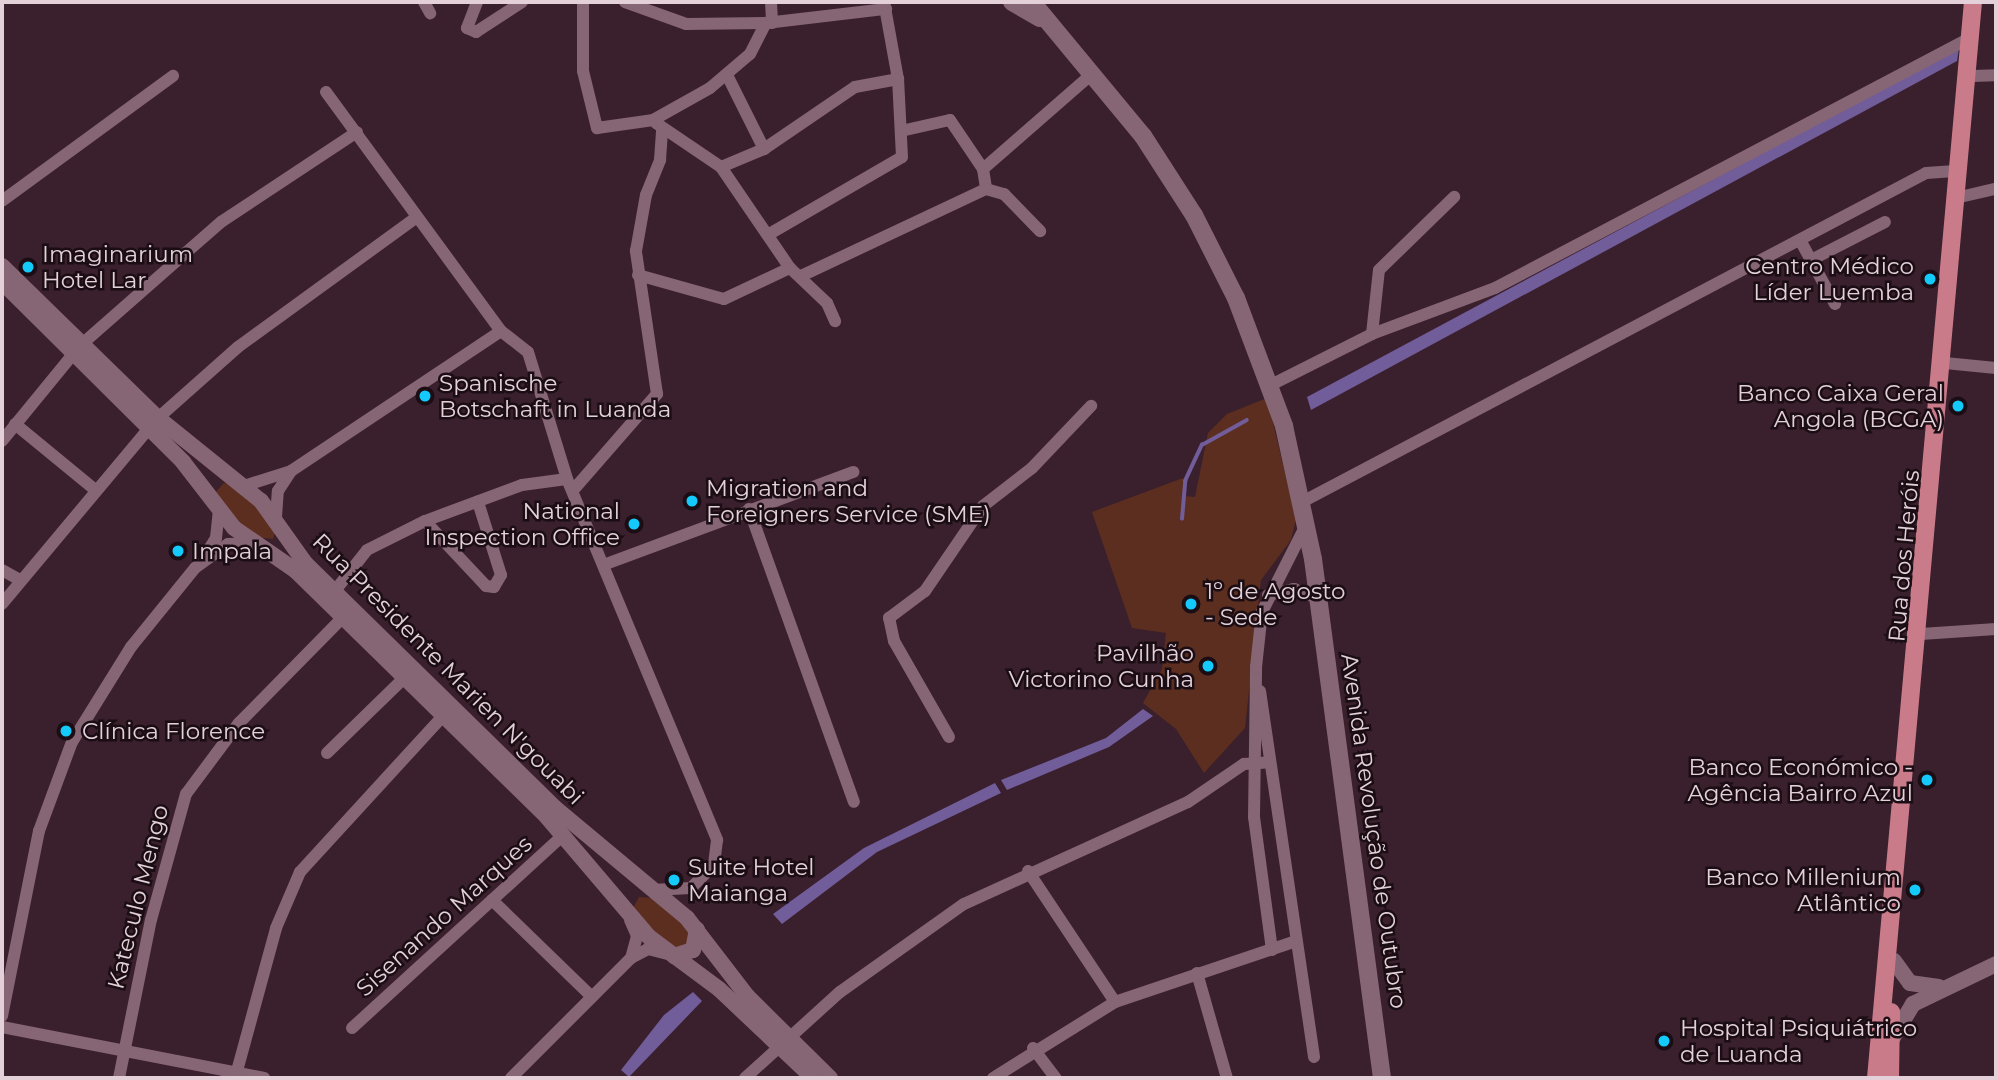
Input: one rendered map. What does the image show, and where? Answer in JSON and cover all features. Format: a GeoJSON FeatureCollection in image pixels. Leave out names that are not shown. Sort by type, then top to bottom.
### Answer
{"type":"FeatureCollection","features":[{"type":"Feature","properties":{"kind":"main road","name":"Avenida Revolução de Outubro"},"geometry":{"type":"LineString","coordinates":[[1012,2],[1056,27]]}},
{"type":"Feature","properties":{"kind":"main road","name":"Avenida Revolução de Outubro"},"geometry":{"type":"LineString","coordinates":[[1025,2],[1056,27]]}},
{"type":"Feature","properties":{"kind":"main road","name":"Rua dos Heróis"},"geometry":{"type":"LineString","coordinates":[[1876,1078],[1955,171],[1975,2]]}},
{"type":"Feature","properties":{"kind":"main road","name":"Avenida Revolução de Outubro"},"geometry":{"type":"LineString","coordinates":[[1042,3],[1056,27],[1093,73],[1194,215],[1271,385],[1307,522],[1382,1078]]}},
{"type":"Feature","properties":{"kind":"main road","name":"Rua dos Heróis"},"geometry":{"type":"LineString","coordinates":[[1890,1078],[1894,961],[1972,76],[1972,38]]}},
{"type":"Feature","properties":{"kind":"street"},"geometry":{"type":"LineString","coordinates":[[477,2],[467,28],[476,33],[522,2]]}},
{"type":"Feature","properties":{"kind":"street"},"geometry":{"type":"LineString","coordinates":[[583,2],[583,71],[594,124],[658,124],[722,167],[771,233],[790,268],[801,276],[835,321]]}},
{"type":"Feature","properties":{"kind":"street"},"geometry":{"type":"LineString","coordinates":[[625,2],[686,24],[769,23],[885,6],[898,79],[900,161],[771,233]]}},
{"type":"Feature","properties":{"kind":"street"},"geometry":{"type":"LineString","coordinates":[[658,124],[727,75],[750,54],[769,23],[771,2]]}},
{"type":"Feature","properties":{"kind":"street"},"geometry":{"type":"LineString","coordinates":[[1271,385],[1372,334],[1495,288],[1972,38]]}},
{"type":"Feature","properties":{"kind":"street"},"geometry":{"type":"LineString","coordinates":[[983,169],[1093,73]]}},
{"type":"Feature","properties":{"kind":"street"},"geometry":{"type":"LineString","coordinates":[[727,75],[764,149]]}},
{"type":"Feature","properties":{"kind":"street"},"geometry":{"type":"LineString","coordinates":[[1972,76],[1996,75]]}},
{"type":"Feature","properties":{"kind":"street"},"geometry":{"type":"LineString","coordinates":[[2,201],[173,76]]}},
{"type":"Feature","properties":{"kind":"street"},"geometry":{"type":"LineString","coordinates":[[722,167],[764,149],[855,87],[898,79]]}},
{"type":"Feature","properties":{"kind":"street"},"geometry":{"type":"LineString","coordinates":[[326,92],[357,132],[414,219],[501,331],[528,352],[571,484],[717,840],[714,865],[691,888],[629,894],[627,914],[637,936],[631,958]]}},
{"type":"Feature","properties":{"kind":"street"},"geometry":{"type":"LineString","coordinates":[[901,131],[950,120],[983,169],[986,189]]}},
{"type":"Feature","properties":{"kind":"street"},"geometry":{"type":"LineString","coordinates":[[571,484],[657,394],[638,275],[638,230],[660,160],[658,124]]}},
{"type":"Feature","properties":{"kind":"street"},"geometry":{"type":"LineString","coordinates":[[2,441],[78,349],[221,222],[357,132]]}},
{"type":"Feature","properties":{"kind":"street"},"geometry":{"type":"LineString","coordinates":[[1302,502],[1926,173],[1955,171]]}},
{"type":"Feature","properties":{"kind":"street"},"geometry":{"type":"LineString","coordinates":[[801,276],[986,189],[1004,194],[1040,231]]}},
{"type":"Feature","properties":{"kind":"street"},"geometry":{"type":"LineString","coordinates":[[1960,197],[1996,189]]}},
{"type":"Feature","properties":{"kind":"street"},"geometry":{"type":"LineString","coordinates":[[1372,334],[1378,270],[1454,197]]}},
{"type":"Feature","properties":{"kind":"street"},"geometry":{"type":"LineString","coordinates":[[2,604],[18,579],[93,488],[154,423],[238,347],[414,219]]}},
{"type":"Feature","properties":{"kind":"street"},"geometry":{"type":"LineString","coordinates":[[1811,260],[1885,222]]}},
{"type":"Feature","properties":{"kind":"street"},"geometry":{"type":"LineString","coordinates":[[1800,240],[1835,304]]}},
{"type":"Feature","properties":{"kind":"street","name":"Rua Presidente Marien N'gouabi"},"geometry":{"type":"LineString","coordinates":[[2,266],[78,349]]}},
{"type":"Feature","properties":{"kind":"street"},"geometry":{"type":"LineString","coordinates":[[638,275],[724,299],[790,268]]}},
{"type":"Feature","properties":{"kind":"street","name":"Rua Presidente Marien N'gouabi"},"geometry":{"type":"LineString","coordinates":[[2,282],[78,349],[154,423],[243,486],[276,517],[305,563],[555,808],[697,929],[813,1078]]}},
{"type":"Feature","properties":{"kind":"street"},"geometry":{"type":"LineString","coordinates":[[2,1016],[39,831],[61,766],[131,647],[216,538],[219,510],[216,484],[243,486],[291,471],[501,331]]}},
{"type":"Feature","properties":{"kind":"street"},"geometry":{"type":"LineString","coordinates":[[1945,363],[1996,368]]}},
{"type":"Feature","properties":{"kind":"street"},"geometry":{"type":"LineString","coordinates":[[949,737],[894,641],[889,618],[925,591],[983,506],[1032,468],[1091,406]]}},
{"type":"Feature","properties":{"kind":"street","name":"Rua Presidente Marien N'gouabi"},"geometry":{"type":"LineString","coordinates":[[154,423],[219,510],[253,543],[296,571],[591,862],[627,914],[674,956],[830,1078]]}},
{"type":"Feature","properties":{"kind":"street"},"geometry":{"type":"LineString","coordinates":[[15,424],[93,488]]}},
{"type":"Feature","properties":{"kind":"street"},"geometry":{"type":"LineString","coordinates":[[195,568],[228,544],[274,539],[278,491],[291,471]]}},
{"type":"Feature","properties":{"kind":"street"},"geometry":{"type":"LineString","coordinates":[[606,564],[853,472]]}},
{"type":"Feature","properties":{"kind":"street"},"geometry":{"type":"LineString","coordinates":[[334,592],[367,550],[425,521],[544,478],[571,484]]}},
{"type":"Feature","properties":{"kind":"street"},"geometry":{"type":"LineString","coordinates":[[425,521],[486,586],[494,587],[500,575],[478,502]]}},
{"type":"Feature","properties":{"kind":"street"},"geometry":{"type":"LineString","coordinates":[[749,509],[854,802]]}},
{"type":"Feature","properties":{"kind":"street"},"geometry":{"type":"LineString","coordinates":[[1272,950],[1251,762],[1256,667],[1268,595],[1307,522]]}},
{"type":"Feature","properties":{"kind":"street"},"geometry":{"type":"LineString","coordinates":[[2,570],[18,579]]}},
{"type":"Feature","properties":{"kind":"street"},"geometry":{"type":"LineString","coordinates":[[1268,595],[1294,589],[1318,598]]}},
{"type":"Feature","properties":{"kind":"street","name":"Kateculo Mengo"},"geometry":{"type":"LineString","coordinates":[[119,1078],[186,794],[239,723],[343,617]]}},
{"type":"Feature","properties":{"kind":"street"},"geometry":{"type":"LineString","coordinates":[[1921,634],[1996,629]]}},
{"type":"Feature","properties":{"kind":"street"},"geometry":{"type":"LineString","coordinates":[[1256,667],[1293,943],[1314,1057]]}},
{"type":"Feature","properties":{"kind":"street"},"geometry":{"type":"LineString","coordinates":[[327,753],[404,678]]}},
{"type":"Feature","properties":{"kind":"street"},"geometry":{"type":"LineString","coordinates":[[232,1075],[276,928],[300,872],[443,716]]}},
{"type":"Feature","properties":{"kind":"street"},"geometry":{"type":"LineString","coordinates":[[745,1078],[783,1041],[899,946],[1028,871],[1188,802],[1251,762],[1270,762]]}},
{"type":"Feature","properties":{"kind":"street","name":"Sisenando Marques"},"geometry":{"type":"LineString","coordinates":[[352,1028],[563,835]]}},
{"type":"Feature","properties":{"kind":"street"},"geometry":{"type":"LineString","coordinates":[[1028,871],[1115,1002]]}},
{"type":"Feature","properties":{"kind":"street"},"geometry":{"type":"LineString","coordinates":[[492,900],[592,997]]}},
{"type":"Feature","properties":{"kind":"street"},"geometry":{"type":"LineString","coordinates":[[511,1078],[631,958],[648,949],[674,956],[693,950],[697,929]]}},
{"type":"Feature","properties":{"kind":"street"},"geometry":{"type":"LineString","coordinates":[[993,1078],[1033,1048],[1115,1002],[1293,943]]}},
{"type":"Feature","properties":{"kind":"street"},"geometry":{"type":"LineString","coordinates":[[1894,961],[1910,983],[1945,986]]}},
{"type":"Feature","properties":{"kind":"street"},"geometry":{"type":"LineString","coordinates":[[1889,1049],[1906,1009],[1945,986],[1996,964]]}},
{"type":"Feature","properties":{"kind":"street"},"geometry":{"type":"LineString","coordinates":[[1197,973],[1227,1078]]}},
{"type":"Feature","properties":{"kind":"street"},"geometry":{"type":"LineString","coordinates":[[2,1027],[125,1049],[232,1075],[264,1078]]}},
{"type":"Feature","properties":{"kind":"street"},"geometry":{"type":"LineString","coordinates":[[1033,1048],[1056,1078]]}},
{"type":"Feature","properties":{"kind":"shaded area"},"geometry":{"type":"Polygon","coordinates":[[[1959,48],[1957,61],[1311,410],[1307,397],[1959,48]]]}},
{"type":"Feature","properties":{"kind":"shaded area","name":"1º de Agosto - Sede"},"geometry":{"type":"Polygon","coordinates":[[[1267,398],[1296,519],[1291,540],[1261,580],[1245,728],[1204,773],[1176,729],[1143,703],[1162,669],[1166,633],[1132,628],[1092,512],[1183,478],[1183,496],[1195,497],[1208,433],[1227,414],[1267,398]]]}},
{"type":"Feature","properties":{"kind":"shaded area"},"geometry":{"type":"Polygon","coordinates":[[[224,483],[242,488],[275,532],[273,539],[248,536],[214,494],[224,483]]]}},
{"type":"Feature","properties":{"kind":"shaded area"},"geometry":{"type":"Polygon","coordinates":[[[1143,709],[1153,716],[1109,747],[1007,790],[1001,780],[1106,738],[1143,709]]]}},
{"type":"Feature","properties":{"kind":"shaded area"},"geometry":{"type":"Polygon","coordinates":[[[995,783],[1001,793],[877,852],[782,924],[773,914],[864,848],[995,783]]]}},
{"type":"Feature","properties":{"kind":"shaded area"},"geometry":{"type":"Polygon","coordinates":[[[639,897],[654,898],[689,926],[691,947],[671,948],[632,910],[639,897]]]}},
{"type":"Feature","properties":{"kind":"shaded area"},"geometry":{"type":"Polygon","coordinates":[[[693,992],[702,1001],[629,1077],[621,1070],[664,1015],[693,992]]]}},
{"type":"Feature","properties":{"kind":"waterway"},"geometry":{"type":"LineString","coordinates":[[1182,519],[1185,481],[1202,445],[1247,420]]}},
{"type":"Feature","properties":{"kind":"place","name":"Imaginarium Hotel Lar"},"geometry":{"type":"Point","coordinates":[28,267]}},
{"type":"Feature","properties":{"kind":"place","name":"Centro Médico Líder Luemba"},"geometry":{"type":"Point","coordinates":[1930,279]}},
{"type":"Feature","properties":{"kind":"place","name":"Spanische Botschaft in Luanda"},"geometry":{"type":"Point","coordinates":[425,396]}},
{"type":"Feature","properties":{"kind":"place","name":"Banco Caixa Geral Angola (BCGA)"},"geometry":{"type":"Point","coordinates":[1958,406]}},
{"type":"Feature","properties":{"kind":"place","name":"Migration and Foreigners Service (SME)"},"geometry":{"type":"Point","coordinates":[692,501]}},
{"type":"Feature","properties":{"kind":"place","name":"National Inspection Office"},"geometry":{"type":"Point","coordinates":[634,524]}},
{"type":"Feature","properties":{"kind":"place","name":"Impala"},"geometry":{"type":"Point","coordinates":[178,551]}},
{"type":"Feature","properties":{"kind":"place","name":"1º de Agosto - Sede"},"geometry":{"type":"Point","coordinates":[1191,604]}},
{"type":"Feature","properties":{"kind":"place","name":"Pavilhão Victorino Cunha"},"geometry":{"type":"Point","coordinates":[1208,666]}},
{"type":"Feature","properties":{"kind":"place","name":"Clínica Florence"},"geometry":{"type":"Point","coordinates":[66,731]}},
{"type":"Feature","properties":{"kind":"place","name":"Banco Económico - Agência Bairro Azul"},"geometry":{"type":"Point","coordinates":[1927,780]}},
{"type":"Feature","properties":{"kind":"place","name":"Suite Hotel Maianga"},"geometry":{"type":"Point","coordinates":[674,880]}},
{"type":"Feature","properties":{"kind":"place","name":"Banco Millenium Atlântico"},"geometry":{"type":"Point","coordinates":[1915,890]}},
{"type":"Feature","properties":{"kind":"place","name":"Hospital Psiquiátrico de Luanda"},"geometry":{"type":"Point","coordinates":[1664,1041]}}]}
